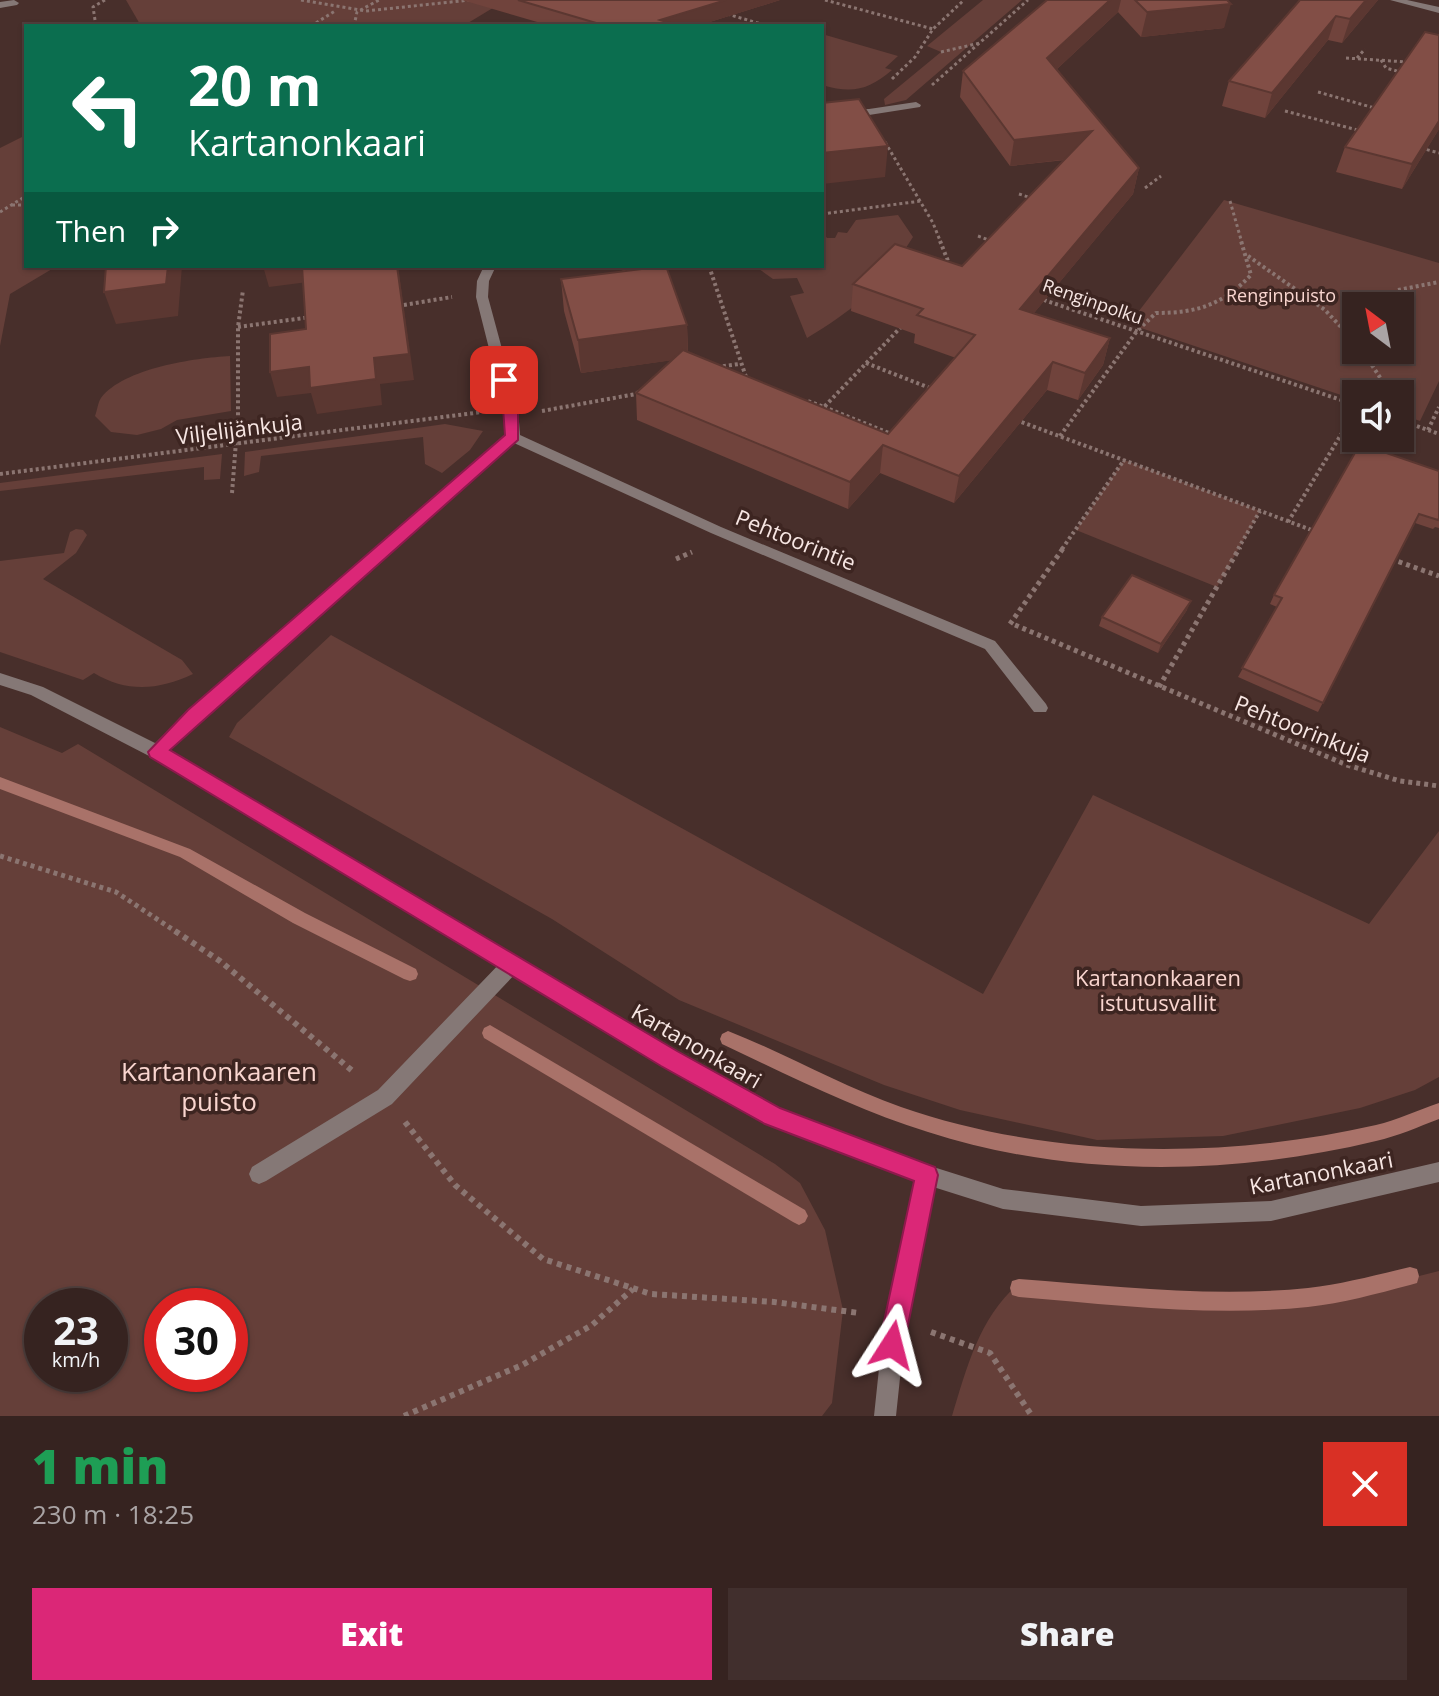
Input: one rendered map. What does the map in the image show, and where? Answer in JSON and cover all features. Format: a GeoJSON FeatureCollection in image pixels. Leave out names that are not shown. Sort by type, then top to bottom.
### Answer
{"type":"FeatureCollection","features":[{"type":"Feature","properties":{"kind":"street"},"geometry":{"type":"LineString","coordinates":[[1395,0],[1439,10]]}},
{"type":"Feature","properties":{"kind":"street"},"geometry":{"type":"LineString","coordinates":[[0,5],[14,3]]}},
{"type":"Feature","properties":{"kind":"street"},"geometry":{"type":"LineString","coordinates":[[824,114],[869,112],[916,105]]}},
{"type":"Feature","properties":{"kind":"street"},"geometry":{"type":"LineString","coordinates":[[157,752],[195,715],[513,437],[511,408],[482,297],[483,281],[489,268]]}},
{"type":"Feature","properties":{"kind":"street","name":"Pehtoorintie"},"geometry":{"type":"LineString","coordinates":[[513,437],[716,530],[990,645],[1040,708]]}},
{"type":"Feature","properties":{"kind":"street","name":"Kartanonkaari"},"geometry":{"type":"LineString","coordinates":[[0,679],[37,691],[157,752],[511,965],[773,1117],[927,1175],[1003,1199],[1141,1216],[1271,1211],[1439,1172]]}},
{"type":"Feature","properties":{"kind":"street"},"geometry":{"type":"LineString","coordinates":[[259,1174],[385,1097],[511,965]]}},
{"type":"Feature","properties":{"kind":"street"},"geometry":{"type":"LineString","coordinates":[[885,1416],[895,1321],[927,1175]]}},
{"type":"Feature","properties":{"kind":"path"},"geometry":{"type":"LineString","coordinates":[[95,20],[93,7],[105,0]]}},
{"type":"Feature","properties":{"kind":"path"},"geometry":{"type":"LineString","coordinates":[[301,0],[336,10],[357,12],[470,0]]}},
{"type":"Feature","properties":{"kind":"path"},"geometry":{"type":"LineString","coordinates":[[354,24],[357,12],[379,0]]}},
{"type":"Feature","properties":{"kind":"path"},"geometry":{"type":"LineString","coordinates":[[825,0],[933,29]]}},
{"type":"Feature","properties":{"kind":"path"},"geometry":{"type":"LineString","coordinates":[[959,270],[948,266],[933,223],[888,148],[869,112],[867,101],[915,57],[933,29],[964,0]]}},
{"type":"Feature","properties":{"kind":"path"},"geometry":{"type":"LineString","coordinates":[[916,105],[935,82],[1028,0]]}},
{"type":"Feature","properties":{"kind":"path"},"geometry":{"type":"LineString","coordinates":[[314,24],[336,10]]}},
{"type":"Feature","properties":{"kind":"path"},"geometry":{"type":"LineString","coordinates":[[724,13],[761,24]]}},
{"type":"Feature","properties":{"kind":"path"},"geometry":{"type":"LineString","coordinates":[[941,52],[980,43]]}},
{"type":"Feature","properties":{"kind":"path"},"geometry":{"type":"LineString","coordinates":[[1356,58],[1365,49]]}},
{"type":"Feature","properties":{"kind":"path"},"geometry":{"type":"LineString","coordinates":[[1346,58],[1407,62]]}},
{"type":"Feature","properties":{"kind":"path"},"geometry":{"type":"LineString","coordinates":[[1381,60],[1386,68],[1417,77]]}},
{"type":"Feature","properties":{"kind":"path"},"geometry":{"type":"LineString","coordinates":[[1318,92],[1391,112]]}},
{"type":"Feature","properties":{"kind":"path"},"geometry":{"type":"LineString","coordinates":[[1285,111],[1362,132]]}},
{"type":"Feature","properties":{"kind":"path"},"geometry":{"type":"LineString","coordinates":[[1408,144],[1439,153]]}},
{"type":"Feature","properties":{"kind":"path"},"geometry":{"type":"LineString","coordinates":[[879,149],[888,148]]}},
{"type":"Feature","properties":{"kind":"path"},"geometry":{"type":"LineString","coordinates":[[1145,188],[1161,176]]}},
{"type":"Feature","properties":{"kind":"path"},"geometry":{"type":"LineString","coordinates":[[1019,194],[1032,198]]}},
{"type":"Feature","properties":{"kind":"path"},"geometry":{"type":"LineString","coordinates":[[0,212],[24,197]]}},
{"type":"Feature","properties":{"kind":"path"},"geometry":{"type":"LineString","coordinates":[[824,214],[921,201]]}},
{"type":"Feature","properties":{"kind":"path"},"geometry":{"type":"LineString","coordinates":[[1060,436],[1137,331],[1156,313],[1184,313],[1212,308],[1231,297],[1251,275],[1230,201]]}},
{"type":"Feature","properties":{"kind":"path"},"geometry":{"type":"LineString","coordinates":[[11,205],[24,205]]}},
{"type":"Feature","properties":{"kind":"path"},"geometry":{"type":"LineString","coordinates":[[978,236],[991,241]]}},
{"type":"Feature","properties":{"kind":"path"},"geometry":{"type":"LineString","coordinates":[[1248,256],[1325,310],[1342,328]]}},
{"type":"Feature","properties":{"kind":"path"},"geometry":{"type":"LineString","coordinates":[[710,268],[743,375],[755,381]]}},
{"type":"Feature","properties":{"kind":"path"},"geometry":{"type":"LineString","coordinates":[[1398,290],[1439,282]]}},
{"type":"Feature","properties":{"kind":"path"},"geometry":{"type":"LineString","coordinates":[[232,493],[238,327],[243,290]]}},
{"type":"Feature","properties":{"kind":"path"},"geometry":{"type":"LineString","coordinates":[[385,308],[459,296]]}},
{"type":"Feature","properties":{"kind":"path","name":"Renginpolku"},"geometry":{"type":"LineString","coordinates":[[1035,296],[1342,403]]}},
{"type":"Feature","properties":{"kind":"path"},"geometry":{"type":"LineString","coordinates":[[238,327],[311,317]]}},
{"type":"Feature","properties":{"kind":"path"},"geometry":{"type":"LineString","coordinates":[[824,407],[907,320]]}},
{"type":"Feature","properties":{"kind":"path"},"geometry":{"type":"LineString","coordinates":[[866,363],[941,392]]}},
{"type":"Feature","properties":{"kind":"path"},"geometry":{"type":"LineString","coordinates":[[714,367],[739,364]]}},
{"type":"Feature","properties":{"kind":"path"},"geometry":{"type":"LineString","coordinates":[[537,412],[636,394],[648,385]]}},
{"type":"Feature","properties":{"kind":"path"},"geometry":{"type":"LineString","coordinates":[[797,397],[897,436]]}},
{"type":"Feature","properties":{"kind":"path"},"geometry":{"type":"LineString","coordinates":[[1428,430],[1439,407]]}},
{"type":"Feature","properties":{"kind":"path","name":"Viljelijänkuja"},"geometry":{"type":"LineString","coordinates":[[0,474],[482,412]]}},
{"type":"Feature","properties":{"kind":"path"},"geometry":{"type":"LineString","coordinates":[[846,429],[855,419]]}},
{"type":"Feature","properties":{"kind":"path"},"geometry":{"type":"LineString","coordinates":[[1015,420],[1329,537]]}},
{"type":"Feature","properties":{"kind":"path"},"geometry":{"type":"LineString","coordinates":[[1414,425],[1439,434]]}},
{"type":"Feature","properties":{"kind":"path"},"geometry":{"type":"LineString","coordinates":[[1288,522],[1342,431]]}},
{"type":"Feature","properties":{"kind":"path"},"geometry":{"type":"LineString","coordinates":[[990,645],[1011,623],[1124,460]]}},
{"type":"Feature","properties":{"kind":"path","name":"Pehtoorinkuja"},"geometry":{"type":"LineString","coordinates":[[1260,511],[1159,687],[1347,765],[1400,781],[1439,786]]}},
{"type":"Feature","properties":{"kind":"path"},"geometry":{"type":"LineString","coordinates":[[1384,556],[1439,576]]}},
{"type":"Feature","properties":{"kind":"path"},"geometry":{"type":"LineString","coordinates":[[404,1416],[522,1365],[592,1325],[633,1288]]}},
{"type":"Feature","properties":{"kind":"path"},"geometry":{"type":"LineString","coordinates":[[974,1345],[990,1353],[1032,1416]]}},
{"type":"Feature","properties":{"kind":"green space"},"geometry":{"type":"Polygon","coordinates":[[[126,0],[506,0],[466,24],[140,24],[126,0]]]}},
{"type":"Feature","properties":{"kind":"green space"},"geometry":{"type":"Polygon","coordinates":[[[983,0],[1022,0],[906,100],[885,105],[884,99],[941,52],[927,46],[983,0]]]}},
{"type":"Feature","properties":{"kind":"green space"},"geometry":{"type":"Polygon","coordinates":[[[824,35],[898,56],[885,68],[892,70],[875,82],[860,88],[824,85],[824,35]]]}},
{"type":"Feature","properties":{"kind":"green space"},"geometry":{"type":"Polygon","coordinates":[[[24,136],[24,268],[54,268],[10,294],[0,346],[0,148],[24,136]]]}},
{"type":"Feature","properties":{"kind":"green space","name":"Renginpuisto"},"geometry":{"type":"Polygon","coordinates":[[[1224,200],[1439,263],[1439,381],[1420,421],[1414,419],[1414,380],[1342,380],[1342,395],[1129,324],[1224,200]]]}},
{"type":"Feature","properties":{"kind":"green space"},"geometry":{"type":"Polygon","coordinates":[[[898,215],[913,237],[867,295],[807,338],[790,296],[804,293],[797,278],[773,279],[759,268],[824,268],[824,234],[827,238],[835,238],[838,232],[847,233],[856,220],[898,215]]]}},
{"type":"Feature","properties":{"kind":"green space"},"geometry":{"type":"Polygon","coordinates":[[[230,356],[231,411],[177,420],[161,429],[137,435],[111,432],[95,416],[101,398],[126,379],[161,366],[230,356]]]}},
{"type":"Feature","properties":{"kind":"green space"},"geometry":{"type":"Polygon","coordinates":[[[445,424],[483,431],[470,450],[442,473],[425,464],[423,437],[261,456],[259,472],[244,476],[245,452],[445,424]]]}},
{"type":"Feature","properties":{"kind":"green space"},"geometry":{"type":"Polygon","coordinates":[[[222,454],[220,479],[204,480],[204,467],[0,491],[0,483],[222,454]]]}},
{"type":"Feature","properties":{"kind":"green space"},"geometry":{"type":"Polygon","coordinates":[[[1124,460],[1260,511],[1217,587],[1076,530],[1124,460]]]}},
{"type":"Feature","properties":{"kind":"green space"},"geometry":{"type":"Polygon","coordinates":[[[83,530],[87,535],[76,553],[43,579],[182,660],[193,674],[155,686],[131,686],[94,673],[83,680],[0,652],[0,561],[64,553],[70,532],[83,530]]]}},
{"type":"Feature","properties":{"kind":"green space","name":"Kartanonkaaren istutusvallit"},"geometry":{"type":"Polygon","coordinates":[[[331,635],[983,994],[1093,795],[1369,924],[1439,831],[1439,1077],[1415,1090],[1360,1108],[1223,1136],[1097,1140],[960,1110],[884,1085],[679,1000],[552,919],[229,737],[237,723],[331,635]]]}},
{"type":"Feature","properties":{"kind":"green space","name":"Kartanonkaaren puisto"},"geometry":{"type":"Polygon","coordinates":[[[0,727],[62,753],[78,744],[775,1164],[800,1183],[825,1230],[843,1310],[832,1403],[822,1416],[0,1416],[0,727]]]}},
{"type":"Feature","properties":{"kind":"green space"},"geometry":{"type":"Polygon","coordinates":[[[1439,1271],[1439,1416],[952,1416],[969,1362],[984,1328],[1005,1297],[1019,1283],[1177,1294],[1283,1294],[1387,1283],[1439,1271]]]}},
{"type":"Feature","properties":{"kind":"building"},"geometry":{"type":"Polygon","coordinates":[[[518,0],[726,0],[660,20],[673,24],[600,24],[518,0]]]}},
{"type":"Feature","properties":{"kind":"building"},"geometry":{"type":"Polygon","coordinates":[[[1047,0],[1110,0],[1047,58],[1139,168],[1020,309],[1110,338],[1085,373],[1053,362],[959,476],[883,445],[850,482],[636,393],[683,350],[888,434],[975,335],[917,315],[923,309],[853,284],[895,244],[962,266],[1092,131],[1014,140],[963,71],[1047,0]]]}},
{"type":"Feature","properties":{"kind":"building"},"geometry":{"type":"Polygon","coordinates":[[[1135,0],[1227,0],[1231,4],[1147,12],[1135,0]]]}},
{"type":"Feature","properties":{"kind":"building"},"geometry":{"type":"Polygon","coordinates":[[[1300,0],[1366,0],[1350,19],[1336,16],[1272,93],[1229,81],[1300,0]]]}},
{"type":"Feature","properties":{"kind":"building"},"geometry":{"type":"Polygon","coordinates":[[[1425,32],[1439,35],[1439,121],[1412,164],[1345,147],[1425,32]]]}},
{"type":"Feature","properties":{"kind":"building"},"geometry":{"type":"Polygon","coordinates":[[[859,99],[888,146],[824,153],[824,103],[859,99]]]}},
{"type":"Feature","properties":{"kind":"building"},"geometry":{"type":"Polygon","coordinates":[[[106,268],[168,268],[166,284],[104,292],[106,268]]]}},
{"type":"Feature","properties":{"kind":"building"},"geometry":{"type":"Polygon","coordinates":[[[302,268],[397,268],[409,354],[374,358],[376,379],[310,388],[309,367],[270,372],[270,334],[306,329],[302,268]]]}},
{"type":"Feature","properties":{"kind":"building"},"geometry":{"type":"Polygon","coordinates":[[[667,268],[687,325],[578,340],[561,279],[667,268]]]}},
{"type":"Feature","properties":{"kind":"building"},"geometry":{"type":"Polygon","coordinates":[[[1355,452],[1383,452],[1439,471],[1438,520],[1419,514],[1323,703],[1242,668],[1282,598],[1274,595],[1355,452]]]}},
{"type":"Feature","properties":{"kind":"building"},"geometry":{"type":"Polygon","coordinates":[[[1132,575],[1191,601],[1161,644],[1102,617],[1132,575]]]}},
{"type":"Feature","properties":{"kind":"waterway"},"geometry":{"type":"LineString","coordinates":[[0,783],[185,853],[299,918],[410,974]]}},
{"type":"Feature","properties":{"kind":"waterway"},"geometry":{"type":"LineString","coordinates":[[490,1033],[799,1216]]}},
{"type":"Feature","properties":{"kind":"waterway"},"geometry":{"type":"LineString","coordinates":[[728,1039],[900,1115],[960,1133],[1063,1151],[1168,1157],[1273,1151],[1376,1133],[1439,1111]]}},
{"type":"Feature","properties":{"kind":"waterway"},"geometry":{"type":"LineString","coordinates":[[1019,1288],[1143,1298],[1268,1301],[1351,1291],[1410,1276]]}},
{"type":"Feature","properties":{"kind":"route"},"geometry":{"type":"LineString","coordinates":[[504,380],[511,408],[513,437],[195,715],[157,752],[773,1117],[927,1175],[892,1345]]}}]}
